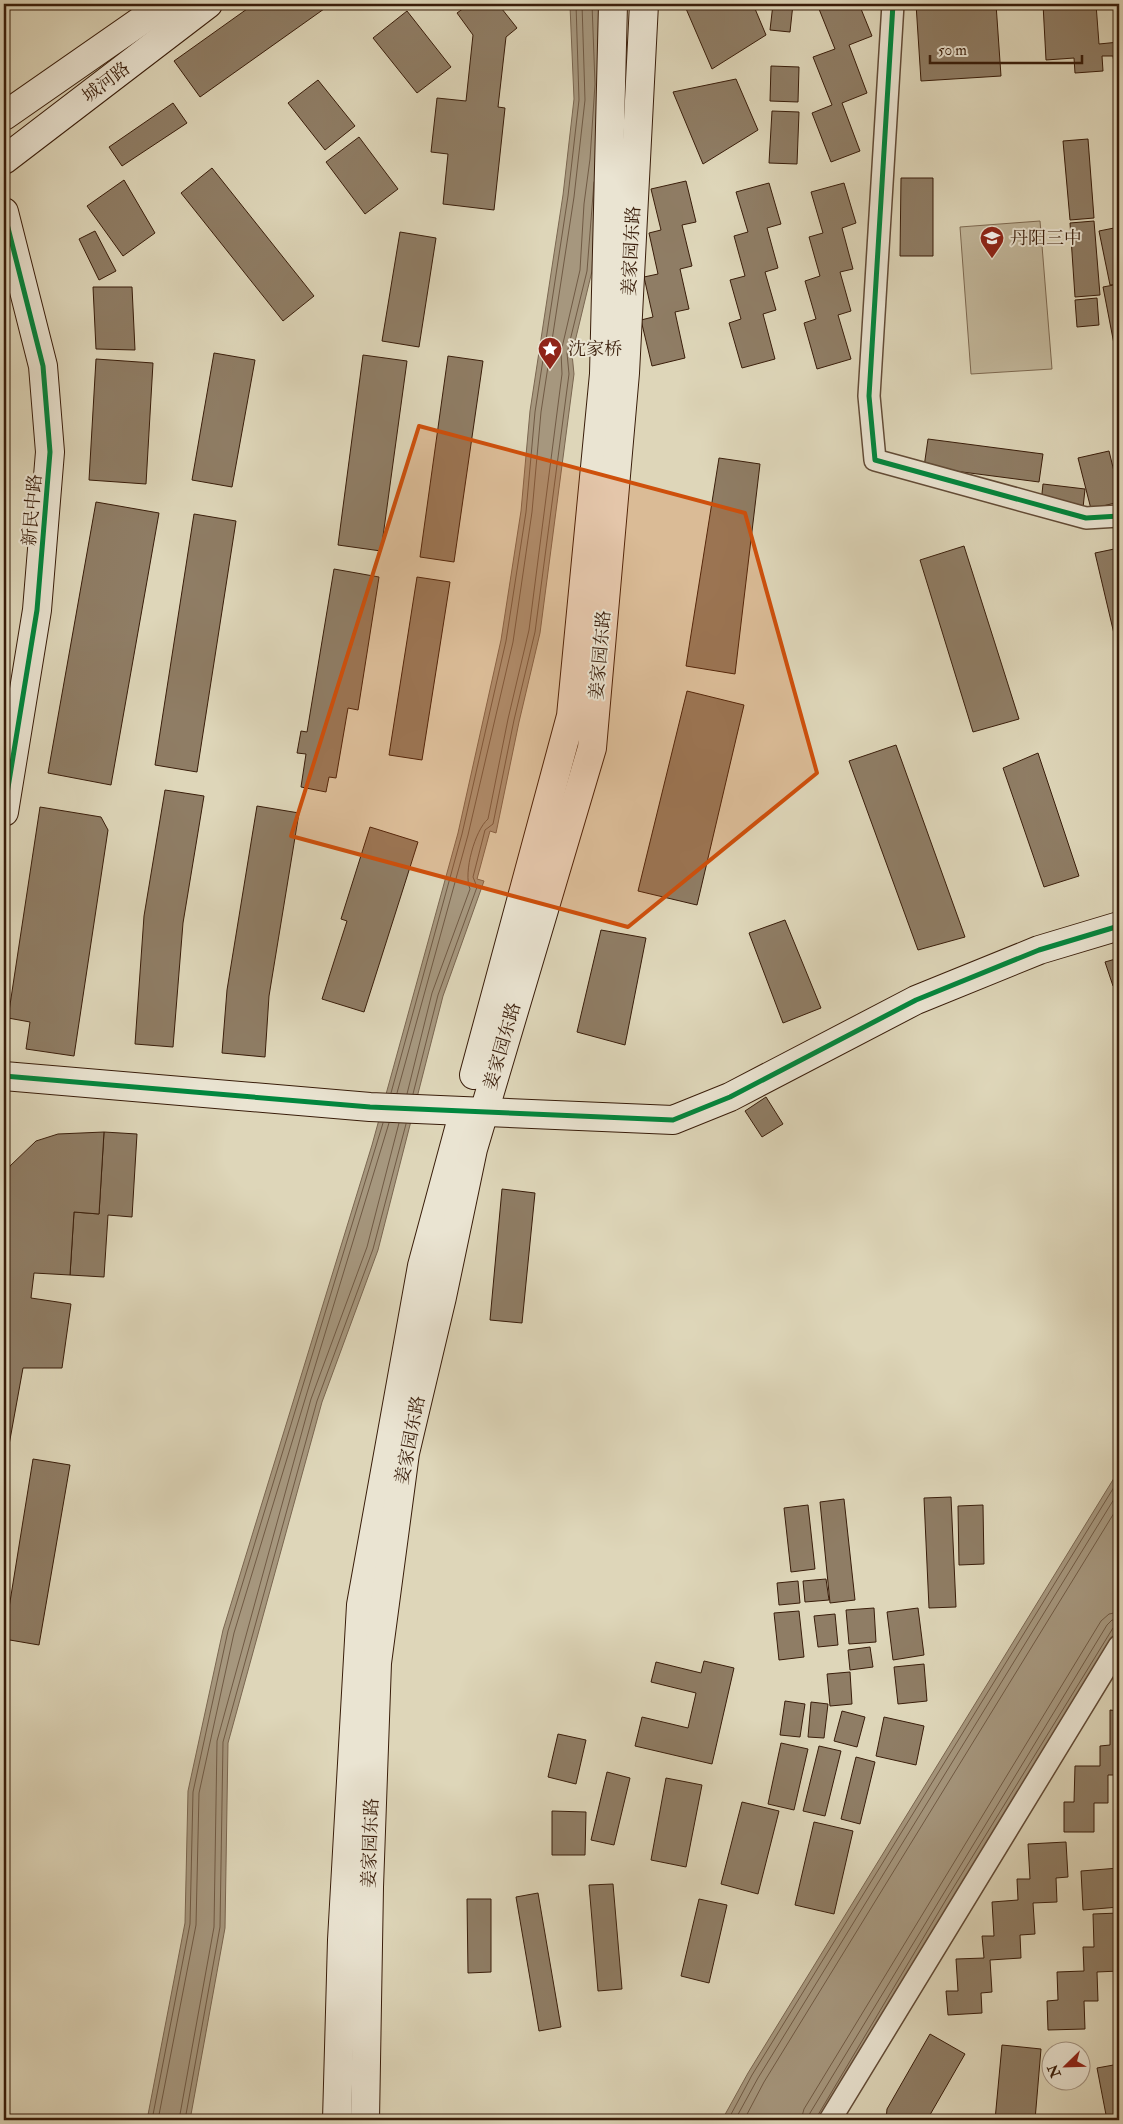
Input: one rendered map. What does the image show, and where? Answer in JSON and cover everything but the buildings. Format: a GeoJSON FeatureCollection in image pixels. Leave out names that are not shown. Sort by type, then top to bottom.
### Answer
{"type":"FeatureCollection","features":[{"type":"Feature","properties":{"kind":"main road","name":"城河路"},"geometry":{"type":"LineString","coordinates":[[4,116],[165,4]]}},
{"type":"Feature","properties":{"kind":"main road","name":"城河路"},"geometry":{"type":"LineString","coordinates":[[4,160],[208,4]]}},
{"type":"Feature","properties":{"kind":"main road","name":"姜家园东路"},"geometry":{"type":"LineString","coordinates":[[366,2120],[369,1887],[377,1663],[405,1453],[473,1112],[570,716],[604,374],[613,4]]}},
{"type":"Feature","properties":{"kind":"main road","name":"姜家园东路"},"geometry":{"type":"LineString","coordinates":[[337,2120],[342,1940],[361,1605],[422,1266],[592,748],[625,373],[644,4]]}},
{"type":"Feature","properties":{"kind":"main road","name":"新民中路"},"geometry":{"type":"LineString","coordinates":[[4,212],[42,366],[50,452],[37,610],[4,812]]}},
{"type":"Feature","properties":{"kind":"main road"},"geometry":{"type":"LineString","coordinates":[[4,1076],[370,1107],[673,1120],[730,1097],[916,1000],[1039,950],[1119,926]]}},
{"type":"Feature","properties":{"kind":"street"},"geometry":{"type":"LineString","coordinates":[[893,4],[869,396],[875,460],[1086,518],[1119,516]]}},
{"type":"Feature","properties":{"kind":"street"},"geometry":{"type":"LineString","coordinates":[[830,2120],[1119,1646]]}},
{"type":"Feature","properties":{"kind":"highlighted area"},"geometry":{"type":"Polygon","coordinates":[[[419,426],[745,513],[817,773],[628,927],[291,836],[419,426]]]}},
{"type":"Feature","properties":{"kind":"shaded area"},"geometry":{"type":"Polygon","coordinates":[[[1040,221],[1052,369],[971,374],[960,227],[1040,221]]]}},
{"type":"Feature","properties":{"kind":"water"},"geometry":{"type":"Polygon","coordinates":[[[603,4],[592,271],[572,354],[574,374],[540,633],[496,833],[490,831],[477,879],[484,881],[443,996],[378,1250],[322,1402],[228,1743],[225,1928],[190,2120],[147,2120],[185,1923],[188,1791],[223,1630],[372,1145],[458,833],[501,640],[521,511],[530,411],[563,195],[574,99],[570,6],[603,4]]]}},
{"type":"Feature","properties":{"kind":"water"},"geometry":{"type":"Polygon","coordinates":[[[1119,1470],[1119,1627],[819,2120],[722,2120],[748,2073],[1119,1470]]]}},
{"type":"Feature","properties":{"kind":"cycle path"},"geometry":{"type":"LineString","coordinates":[[893,4],[869,396],[875,460],[1086,518],[1119,516]]}},
{"type":"Feature","properties":{"kind":"cycle path"},"geometry":{"type":"LineString","coordinates":[[4,212],[43,366],[50,452],[37,610],[4,812]]}},
{"type":"Feature","properties":{"kind":"cycle path"},"geometry":{"type":"LineString","coordinates":[[4,1076],[370,1107],[673,1120],[730,1097],[916,1000],[1039,950],[1119,926]]}},
{"type":"Feature","properties":{"kind":"place","name":"丹阳三中"},"geometry":{"type":"Point","coordinates":[992,259]}},
{"type":"Feature","properties":{"kind":"place","name":"沈家桥"},"geometry":{"type":"Point","coordinates":[550,370]}}]}
